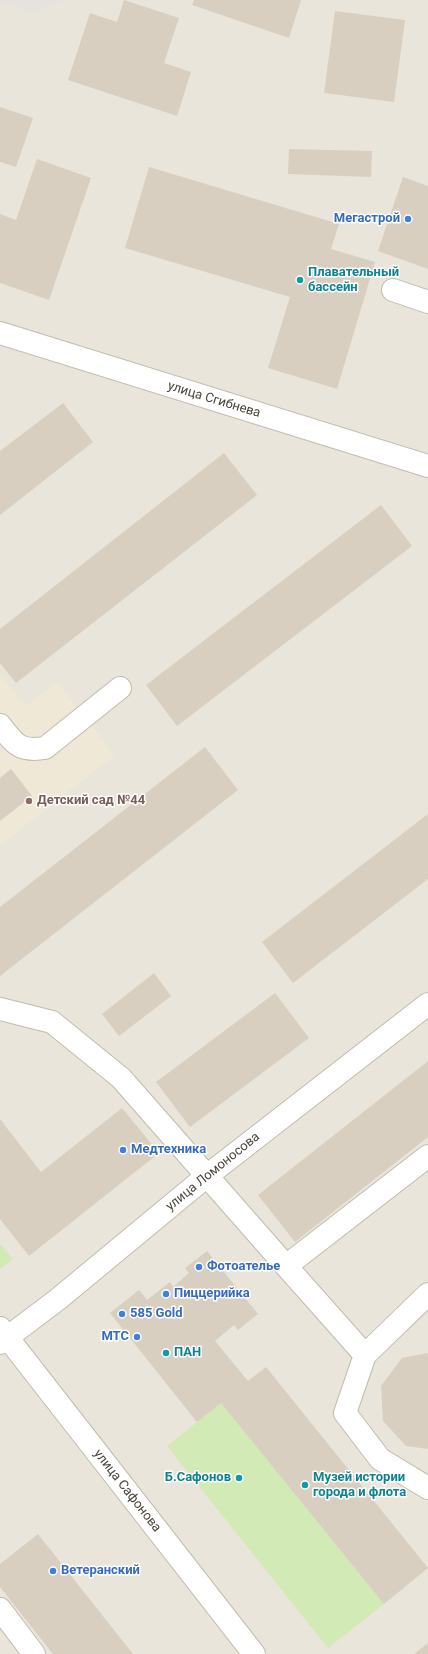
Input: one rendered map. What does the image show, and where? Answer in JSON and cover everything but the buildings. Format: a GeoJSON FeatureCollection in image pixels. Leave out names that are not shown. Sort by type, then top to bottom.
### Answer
{"type":"FeatureCollection","features":[{"type":"Feature","properties":{"kind":"street"},"geometry":{"type":"LineString","coordinates":[[393,290],[428,302]]}},
{"type":"Feature","properties":{"kind":"street","name":"улица Сгибнева"},"geometry":{"type":"LineString","coordinates":[[0,333],[428,466]]}},
{"type":"Feature","properties":{"kind":"street"},"geometry":{"type":"LineString","coordinates":[[0,725],[20,748],[30,750],[45,748],[120,688]]}},
{"type":"Feature","properties":{"kind":"street","name":"улица Ломоносова"},"geometry":{"type":"LineString","coordinates":[[2,1336],[57,1300],[208,1175],[428,1004]]}},
{"type":"Feature","properties":{"kind":"street"},"geometry":{"type":"LineString","coordinates":[[0,1009],[52,1022],[121,1078],[208,1175],[364,1355]]}},
{"type":"Feature","properties":{"kind":"street"},"geometry":{"type":"LineString","coordinates":[[286,1266],[428,1156]]}},
{"type":"Feature","properties":{"kind":"street"},"geometry":{"type":"LineString","coordinates":[[428,1294],[364,1355],[346,1413],[380,1459],[428,1488]]}},
{"type":"Feature","properties":{"kind":"street","name":"улица Сафонова"},"geometry":{"type":"LineString","coordinates":[[2,1336],[254,1654]]}},
{"type":"Feature","properties":{"kind":"street"},"geometry":{"type":"LineString","coordinates":[[0,1609],[34,1654]]}},
{"type":"Feature","properties":{"kind":"shaded area"},"geometry":{"type":"Polygon","coordinates":[[[0,0],[67,0],[33,14],[0,2],[0,0]]]}},
{"type":"Feature","properties":{"kind":"shaded area"},"geometry":{"type":"Polygon","coordinates":[[[67,0],[428,0],[428,1654],[0,1654],[0,2],[33,14],[67,0]]]}},
{"type":"Feature","properties":{"kind":"shaded area","name":"Детский сад №44"},"geometry":{"type":"Polygon","coordinates":[[[0,674],[26,706],[57,682],[115,755],[0,846],[0,674]]]}},
{"type":"Feature","properties":{"kind":"green space"},"geometry":{"type":"Polygon","coordinates":[[[0,1244],[13,1259],[0,1269],[0,1244]]]}},
{"type":"Feature","properties":{"kind":"green space"},"geometry":{"type":"Polygon","coordinates":[[[221,1403],[384,1604],[328,1648],[167,1446],[221,1403]]]}},
{"type":"Feature","properties":{"kind":"place","name":"Мегастрой"},"geometry":{"type":"Point","coordinates":[408,219]}},
{"type":"Feature","properties":{"kind":"place","name":"Плавательный бассейн"},"geometry":{"type":"Point","coordinates":[300,280]}},
{"type":"Feature","properties":{"kind":"place","name":"Детский сад №44"},"geometry":{"type":"Point","coordinates":[29,801]}},
{"type":"Feature","properties":{"kind":"place","name":"Медтехника"},"geometry":{"type":"Point","coordinates":[123,1150]}},
{"type":"Feature","properties":{"kind":"place","name":"Фотоателье"},"geometry":{"type":"Point","coordinates":[199,1267]}},
{"type":"Feature","properties":{"kind":"place","name":"Пиццерийка"},"geometry":{"type":"Point","coordinates":[166,1294]}},
{"type":"Feature","properties":{"kind":"place","name":"585 Gold"},"geometry":{"type":"Point","coordinates":[122,1314]}},
{"type":"Feature","properties":{"kind":"place","name":"МТС"},"geometry":{"type":"Point","coordinates":[137,1337]}},
{"type":"Feature","properties":{"kind":"place","name":"ПАН"},"geometry":{"type":"Point","coordinates":[166,1353]}},
{"type":"Feature","properties":{"kind":"place","name":"Б.Сафонов"},"geometry":{"type":"Point","coordinates":[239,1478]}},
{"type":"Feature","properties":{"kind":"place","name":"Музей истории города и флота"},"geometry":{"type":"Point","coordinates":[305,1485]}},
{"type":"Feature","properties":{"kind":"place","name":"Ветеранский"},"geometry":{"type":"Point","coordinates":[53,1571]}}]}
